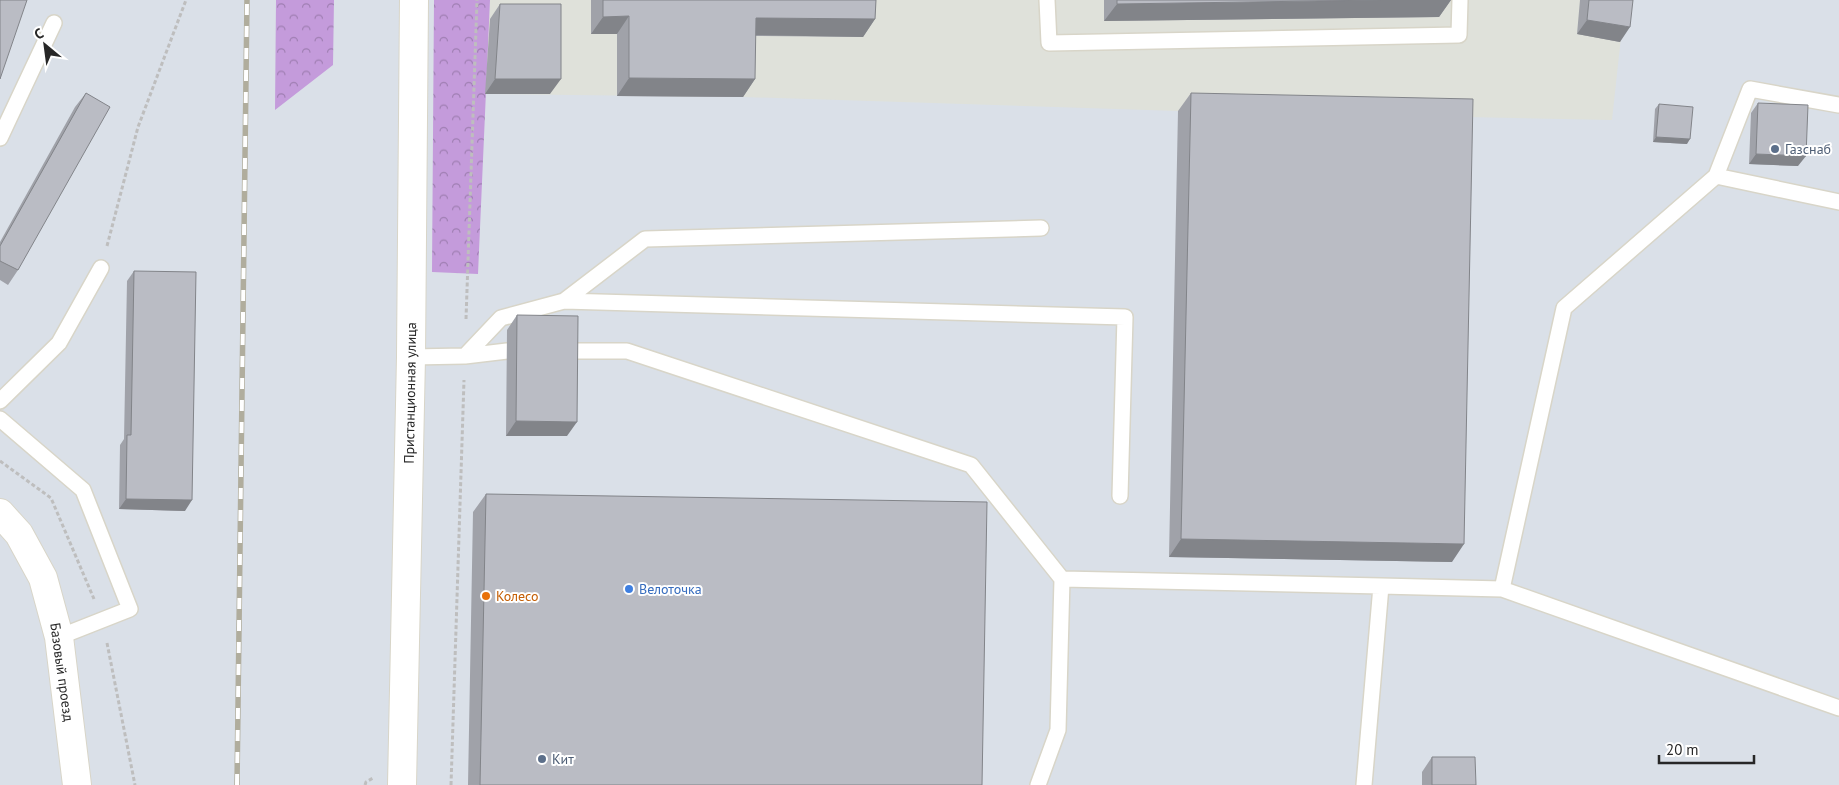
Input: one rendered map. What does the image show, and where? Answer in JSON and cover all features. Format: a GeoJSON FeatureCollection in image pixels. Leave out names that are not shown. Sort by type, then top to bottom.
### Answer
{"type":"FeatureCollection","features":[{"type":"Feature","properties":{"kind":"street","name":"Пристанционная улица"},"geometry":{"type":"LineString","coordinates":[[402,785],[411,357],[414,0]]}},
{"type":"Feature","properties":{"kind":"street","name":"Базовый проезд"},"geometry":{"type":"LineString","coordinates":[[0,513],[19,534],[43,578],[59,637],[77,785]]}},
{"type":"Feature","properties":{"kind":"lane"},"geometry":{"type":"LineString","coordinates":[[1047,0],[1049,43],[1459,35],[1460,0]]}},
{"type":"Feature","properties":{"kind":"lane"},"geometry":{"type":"LineString","coordinates":[[0,138],[54,23]]}},
{"type":"Feature","properties":{"kind":"lane"},"geometry":{"type":"LineString","coordinates":[[1502,590],[1564,308],[1716,176],[1750,89],[1839,105]]}},
{"type":"Feature","properties":{"kind":"lane"},"geometry":{"type":"LineString","coordinates":[[1716,176],[1839,202]]}},
{"type":"Feature","properties":{"kind":"lane"},"geometry":{"type":"LineString","coordinates":[[564,301],[644,239],[1041,228]]}},
{"type":"Feature","properties":{"kind":"lane"},"geometry":{"type":"LineString","coordinates":[[0,401],[59,343],[101,268]]}},
{"type":"Feature","properties":{"kind":"lane"},"geometry":{"type":"LineString","coordinates":[[465,356],[501,318],[564,301],[1125,317],[1120,496]]}},
{"type":"Feature","properties":{"kind":"lane"},"geometry":{"type":"LineString","coordinates":[[411,357],[465,356],[507,351],[627,352],[971,464],[1062,579],[1058,730],[1038,785]]}},
{"type":"Feature","properties":{"kind":"lane"},"geometry":{"type":"LineString","coordinates":[[0,419],[84,490],[130,609],[59,637]]}},
{"type":"Feature","properties":{"kind":"lane"},"geometry":{"type":"LineString","coordinates":[[1062,579],[1502,590],[1839,708]]}},
{"type":"Feature","properties":{"kind":"lane"},"geometry":{"type":"LineString","coordinates":[[1364,785],[1381,586]]}},
{"type":"Feature","properties":{"kind":"path"},"geometry":{"type":"LineString","coordinates":[[101,268],[138,127],[186,0]]}},
{"type":"Feature","properties":{"kind":"path"},"geometry":{"type":"LineString","coordinates":[[451,785],[477,0]]}},
{"type":"Feature","properties":{"kind":"shaded area"},"geometry":{"type":"Polygon","coordinates":[[[490,0],[1625,0],[1612,120],[1178,111],[743,97],[485,94],[490,0]]]}},
{"type":"Feature","properties":{"kind":"green space"},"geometry":{"type":"Polygon","coordinates":[[[276,0],[334,0],[333,65],[275,110],[276,0]]]}},
{"type":"Feature","properties":{"kind":"green space"},"geometry":{"type":"Polygon","coordinates":[[[434,0],[490,0],[478,274],[432,272],[434,0]]]}},
{"type":"Feature","properties":{"kind":"building"},"geometry":{"type":"Polygon","coordinates":[[[0,0],[27,0],[0,79],[0,0]]]}},
{"type":"Feature","properties":{"kind":"building"},"geometry":{"type":"Polygon","coordinates":[[[603,0],[876,0],[875,19],[756,18],[755,79],[629,78],[629,16],[603,17],[603,0]]]}},
{"type":"Feature","properties":{"kind":"building"},"geometry":{"type":"Polygon","coordinates":[[[1117,0],[1381,0],[1117,4],[1117,0]]]}},
{"type":"Feature","properties":{"kind":"building"},"geometry":{"type":"Polygon","coordinates":[[[1589,0],[1633,0],[1630,27],[1587,20],[1589,0]]]}},
{"type":"Feature","properties":{"kind":"building"},"geometry":{"type":"Polygon","coordinates":[[[500,4],[561,4],[561,79],[495,79],[500,4]]]}},
{"type":"Feature","properties":{"kind":"building"},"geometry":{"type":"Polygon","coordinates":[[[86,93],[110,107],[18,270],[0,261],[0,246],[86,93]]]}},
{"type":"Feature","properties":{"kind":"building"},"geometry":{"type":"Polygon","coordinates":[[[1191,93],[1473,99],[1464,544],[1181,539],[1191,93]]]}},
{"type":"Feature","properties":{"kind":"building"},"geometry":{"type":"Polygon","coordinates":[[[1758,103],[1808,105],[1806,156],[1756,154],[1758,103]]]}},
{"type":"Feature","properties":{"kind":"building"},"geometry":{"type":"Polygon","coordinates":[[[1659,104],[1693,107],[1690,139],[1656,137],[1659,104]]]}},
{"type":"Feature","properties":{"kind":"building"},"geometry":{"type":"Polygon","coordinates":[[[134,271],[196,272],[192,500],[126,499],[127,435],[131,435],[134,271]]]}},
{"type":"Feature","properties":{"kind":"building"},"geometry":{"type":"Polygon","coordinates":[[[517,315],[578,316],[577,422],[516,421],[517,315]]]}},
{"type":"Feature","properties":{"kind":"building"},"geometry":{"type":"Polygon","coordinates":[[[486,494],[987,502],[982,785],[480,785],[486,494]]]}},
{"type":"Feature","properties":{"kind":"building"},"geometry":{"type":"Polygon","coordinates":[[[1432,757],[1475,757],[1476,785],[1432,785],[1432,757]]]}},
{"type":"Feature","properties":{"kind":"railway"},"geometry":{"type":"LineString","coordinates":[[237,785],[247,0]]}},
{"type":"Feature","properties":{"kind":"place","name":"Газснаб"},"geometry":{"type":"Point","coordinates":[1775,149]}},
{"type":"Feature","properties":{"kind":"place","name":"Велоточка"},"geometry":{"type":"Point","coordinates":[629,589]}},
{"type":"Feature","properties":{"kind":"place","name":"Колесо"},"geometry":{"type":"Point","coordinates":[486,596]}},
{"type":"Feature","properties":{"kind":"place","name":"Кит"},"geometry":{"type":"Point","coordinates":[542,759]}}]}
